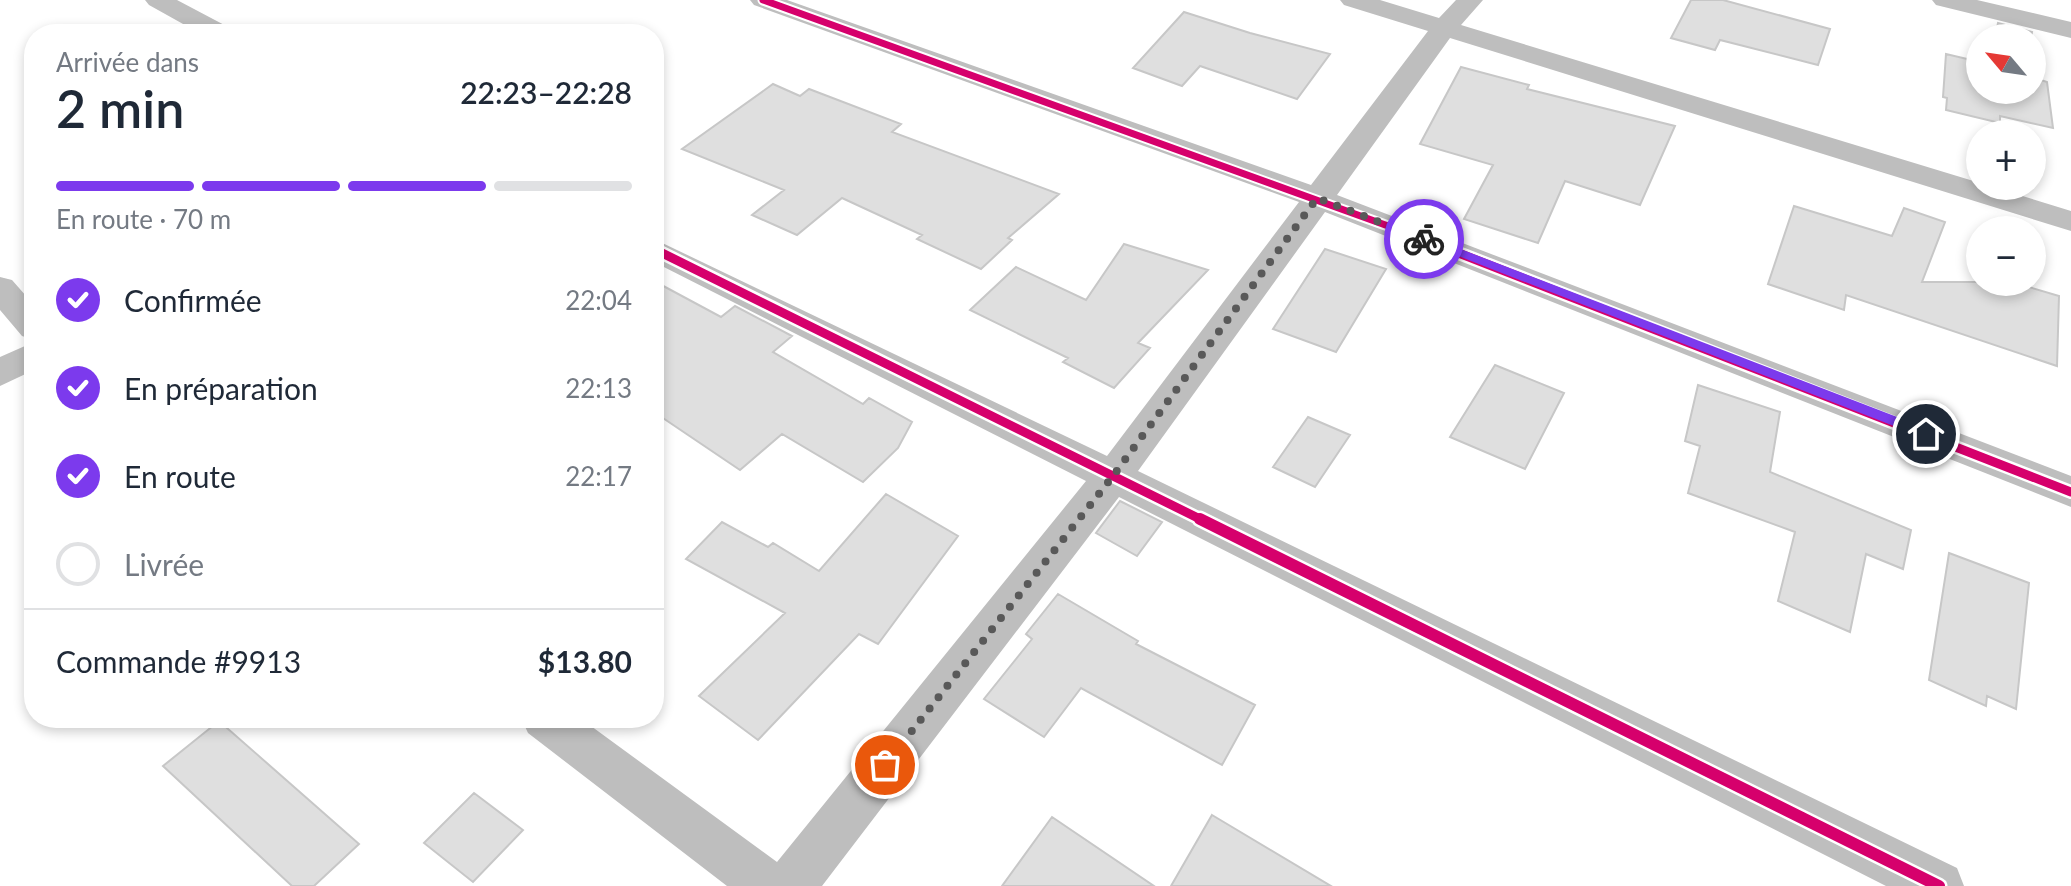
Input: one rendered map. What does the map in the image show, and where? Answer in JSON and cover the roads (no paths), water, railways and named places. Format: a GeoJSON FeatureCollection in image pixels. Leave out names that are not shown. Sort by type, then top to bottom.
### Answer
{"type":"FeatureCollection","features":[{"type":"Feature","properties":{"kind":"street"},"geometry":{"type":"LineString","coordinates":[[158,0],[202,24]]}},
{"type":"Feature","properties":{"kind":"street"},"geometry":{"type":"LineString","coordinates":[[763,0],[1317,198],[2071,492]]}},
{"type":"Feature","properties":{"kind":"street"},"geometry":{"type":"LineString","coordinates":[[1353,0],[2071,221]]}},
{"type":"Feature","properties":{"kind":"street"},"geometry":{"type":"LineString","coordinates":[[790,886],[1113,476],[1444,28],[1470,0]]}},
{"type":"Feature","properties":{"kind":"street"},"geometry":{"type":"LineString","coordinates":[[1945,0],[2071,30]]}},
{"type":"Feature","properties":{"kind":"street"},"geometry":{"type":"LineString","coordinates":[[664,254],[1939,886]]}},
{"type":"Feature","properties":{"kind":"street"},"geometry":{"type":"LineString","coordinates":[[0,288],[24,316]]}},
{"type":"Feature","properties":{"kind":"street"},"geometry":{"type":"LineString","coordinates":[[0,373],[24,360]]}},
{"type":"Feature","properties":{"kind":"street"},"geometry":{"type":"LineString","coordinates":[[557,728],[768,886]]}}]}
